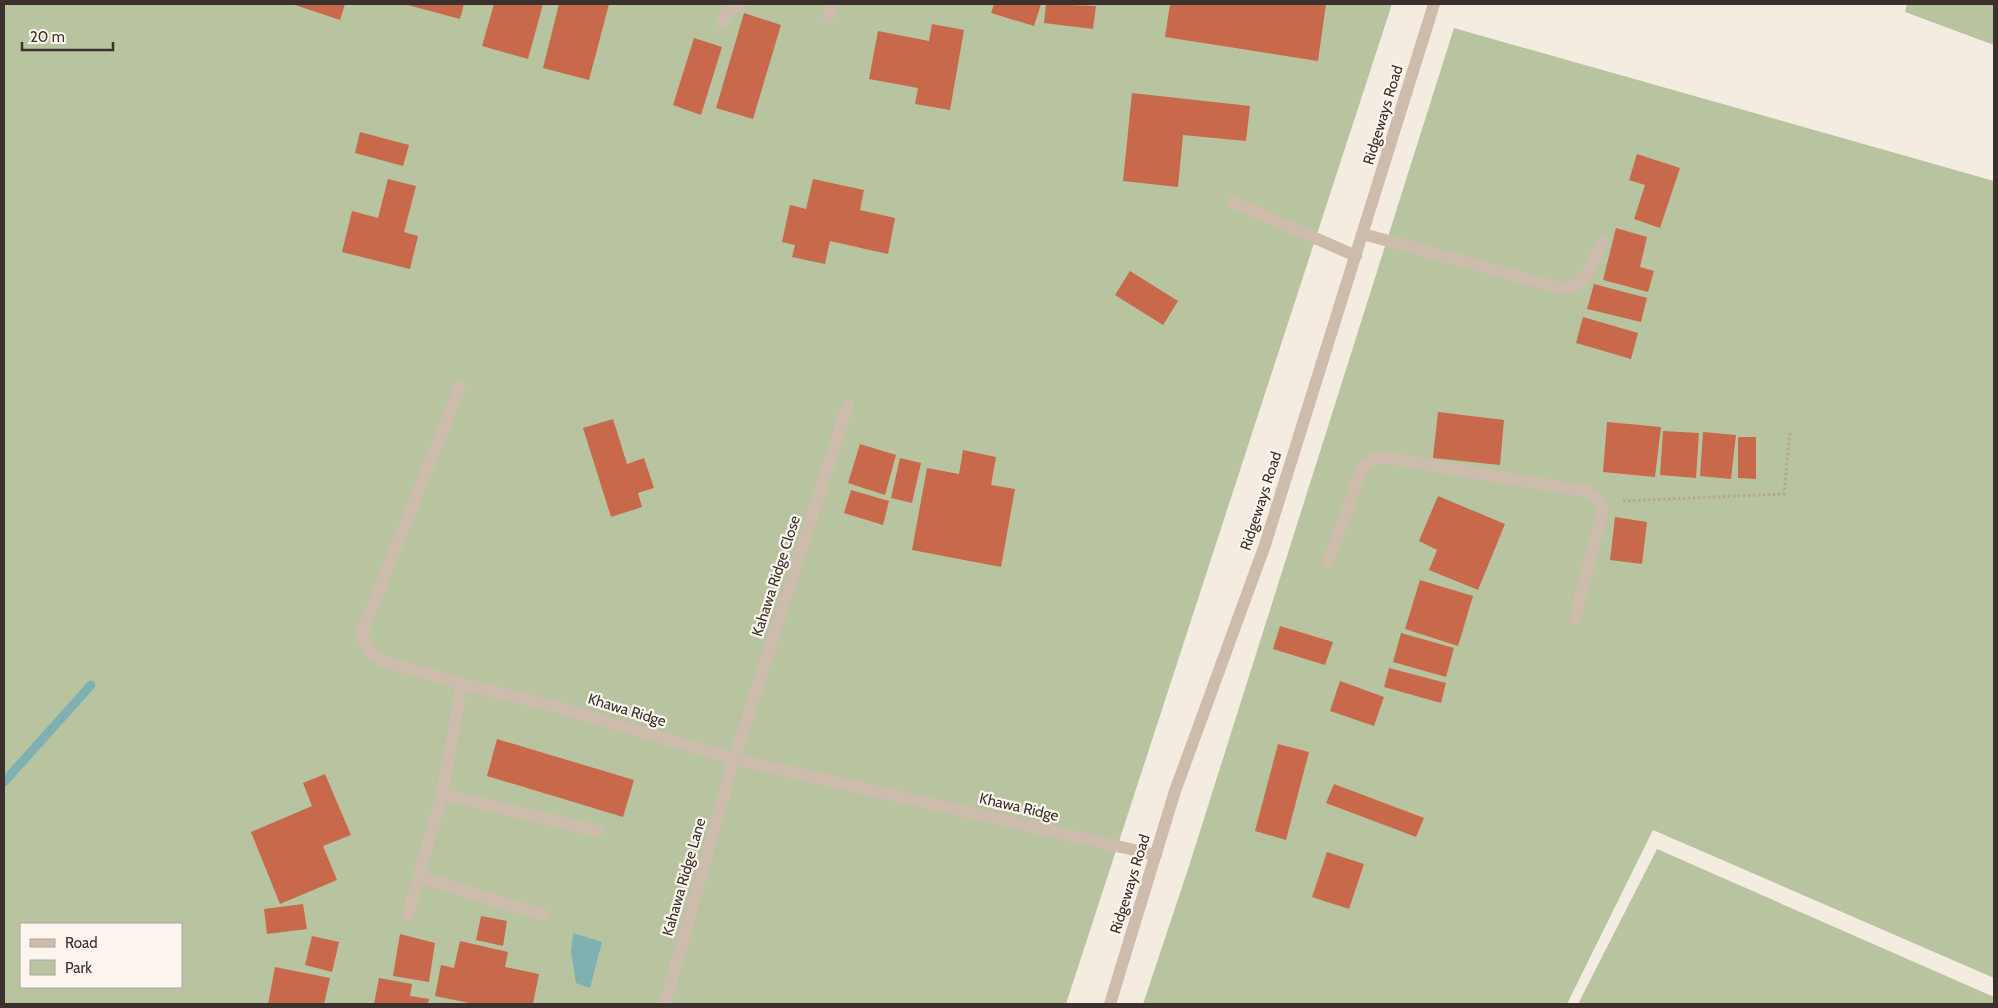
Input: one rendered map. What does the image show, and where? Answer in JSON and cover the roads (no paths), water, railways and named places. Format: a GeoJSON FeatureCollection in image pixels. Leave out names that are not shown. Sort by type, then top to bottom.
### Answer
{"type":"FeatureCollection","features":[{"type":"Feature","properties":{"kind":"street"},"geometry":{"type":"LineString","coordinates":[[722,22],[727,12],[740,4]]}},
{"type":"Feature","properties":{"kind":"street"},"geometry":{"type":"LineString","coordinates":[[828,18],[833,4]]}},
{"type":"Feature","properties":{"kind":"street","name":"Ridgeways Road"},"geometry":{"type":"LineString","coordinates":[[1110,1004],[1175,791],[1265,544],[1434,4]]}},
{"type":"Feature","properties":{"kind":"street"},"geometry":{"type":"LineString","coordinates":[[1233,202],[1356,256]]}},
{"type":"Feature","properties":{"kind":"street"},"geometry":{"type":"LineString","coordinates":[[1363,234],[1560,288],[1570,289],[1582,282],[1602,243]]}},
{"type":"Feature","properties":{"kind":"street","name":"Khawa Ridge"},"geometry":{"type":"LineString","coordinates":[[460,387],[360,635],[372,653],[383,661],[462,684],[554,706],[734,759],[1156,854]]}},
{"type":"Feature","properties":{"kind":"street","name":"Kahawa Ridge Close"},"geometry":{"type":"LineString","coordinates":[[734,759],[848,404]]}},
{"type":"Feature","properties":{"kind":"street"},"geometry":{"type":"LineString","coordinates":[[1328,563],[1362,468],[1371,460],[1382,457],[1590,492],[1600,501],[1603,508],[1574,618]]}},
{"type":"Feature","properties":{"kind":"street"},"geometry":{"type":"LineString","coordinates":[[408,915],[442,794],[462,684]]}},
{"type":"Feature","properties":{"kind":"street","name":"Kahawa Ridge Lane"},"geometry":{"type":"LineString","coordinates":[[665,1004],[734,759]]}},
{"type":"Feature","properties":{"kind":"street"},"geometry":{"type":"LineString","coordinates":[[442,794],[598,831]]}},
{"type":"Feature","properties":{"kind":"street"},"geometry":{"type":"LineString","coordinates":[[419,877],[543,915]]}},
{"type":"Feature","properties":{"kind":"water"},"geometry":{"type":"Polygon","coordinates":[[[573,933],[602,942],[590,988],[576,983],[571,952],[573,933]]]}},
{"type":"Feature","properties":{"kind":"waterway"},"geometry":{"type":"LineString","coordinates":[[4,782],[91,685]]}}]}
